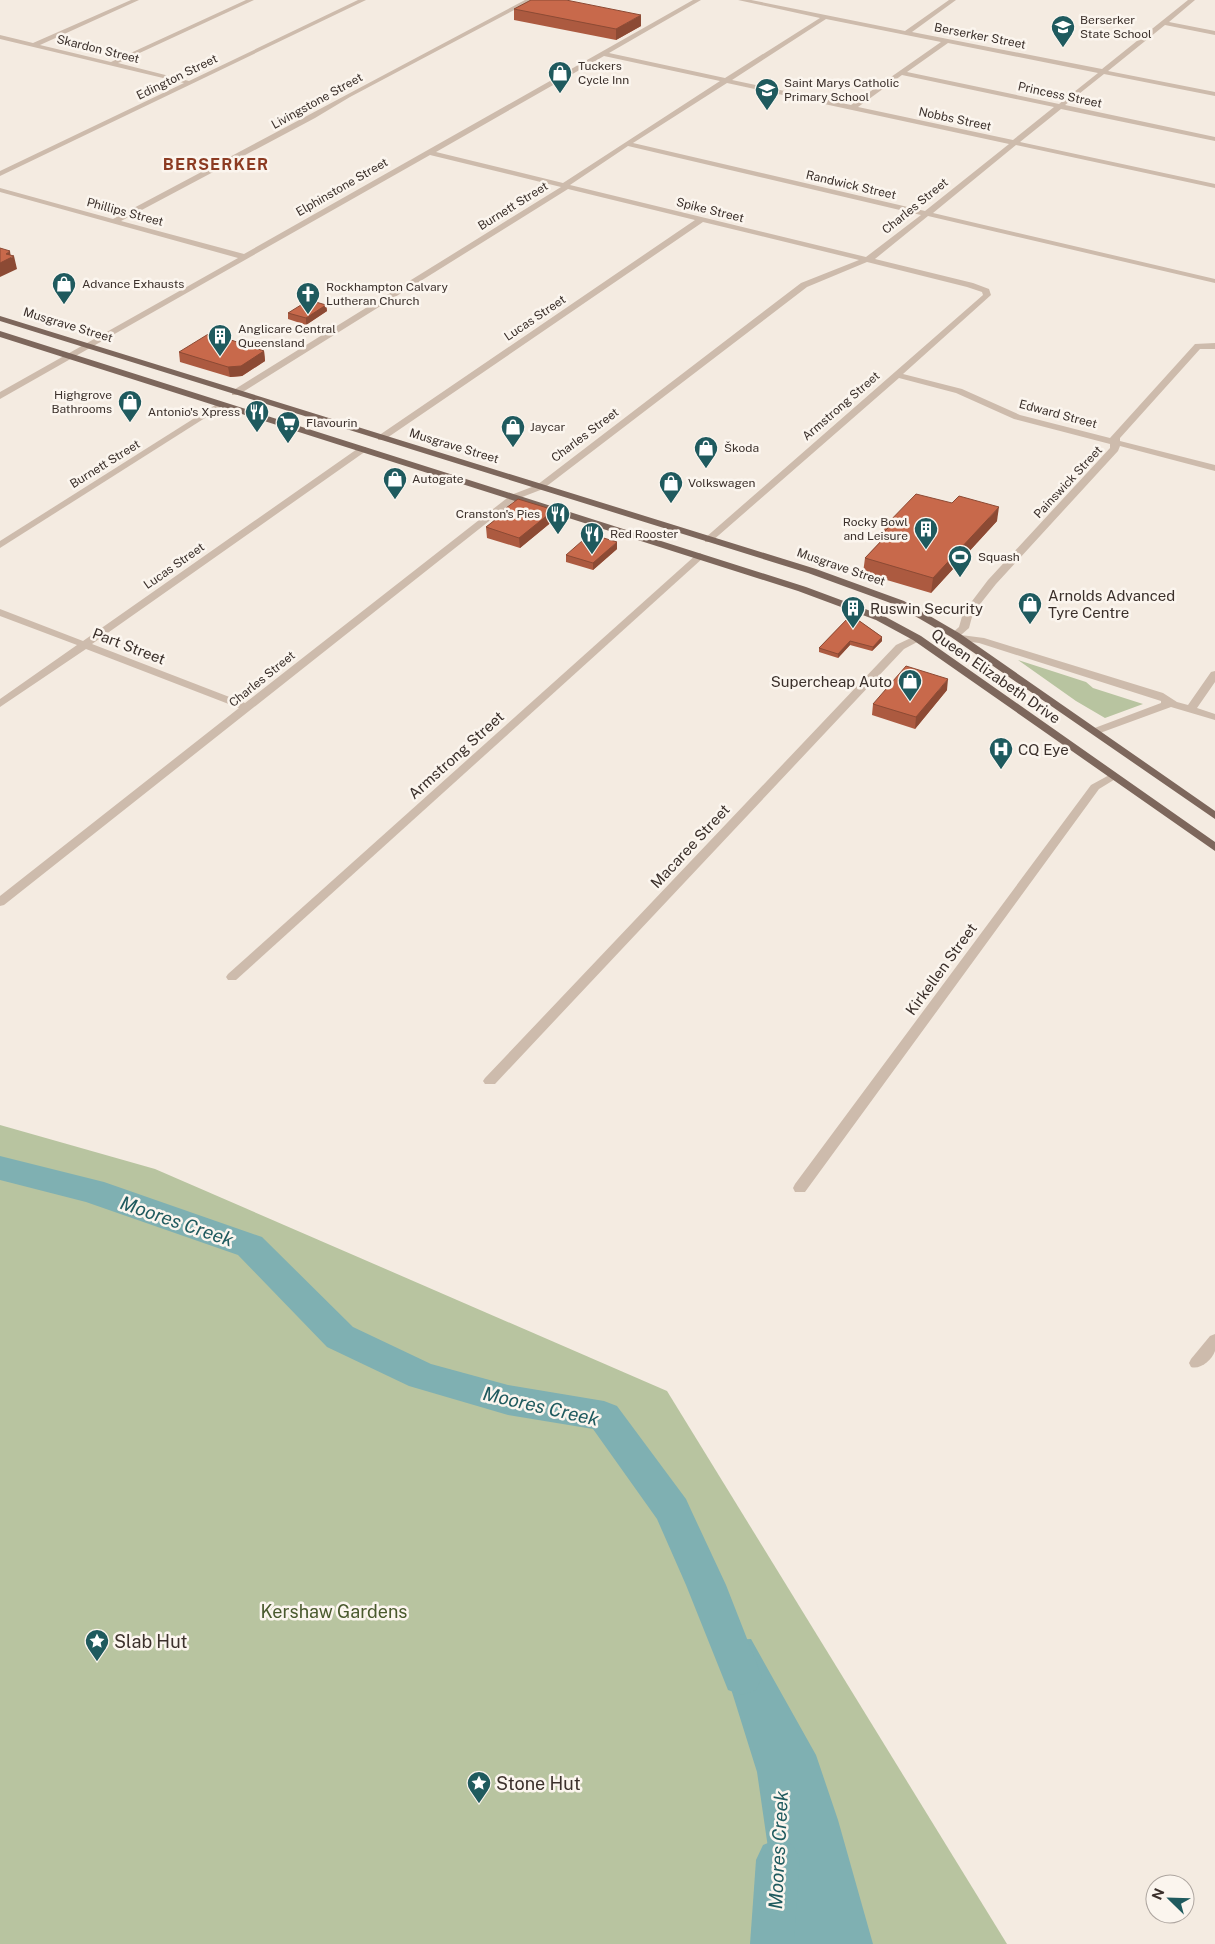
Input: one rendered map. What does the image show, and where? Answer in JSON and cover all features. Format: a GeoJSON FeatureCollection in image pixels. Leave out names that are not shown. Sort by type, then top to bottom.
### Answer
{"type":"FeatureCollection","features":[{"type":"Feature","properties":{"kind":"main road","name":"Musgrave Street"},"geometry":{"type":"LineString","coordinates":[[0,318],[235,393],[860,586],[900,603]]}},
{"type":"Feature","properties":{"kind":"main road","name":"Musgrave Street"},"geometry":{"type":"LineString","coordinates":[[0,334],[700,556],[811,592],[880,618]]}},
{"type":"Feature","properties":{"kind":"main road","name":"Queen Elizabeth Drive"},"geometry":{"type":"LineString","coordinates":[[900,603],[957,637],[1215,816]]}},
{"type":"Feature","properties":{"kind":"main road","name":"Queen Elizabeth Drive"},"geometry":{"type":"LineString","coordinates":[[880,618],[917,638],[1215,847]]}},
{"type":"Feature","properties":{"kind":"street"},"geometry":{"type":"LineString","coordinates":[[34,45],[136,0]]}},
{"type":"Feature","properties":{"kind":"street"},"geometry":{"type":"LineString","coordinates":[[111,64],[251,0]]}},
{"type":"Feature","properties":{"kind":"street","name":"Edington Street"},"geometry":{"type":"LineString","coordinates":[[0,174],[363,0]]}},
{"type":"Feature","properties":{"kind":"street"},"geometry":{"type":"LineString","coordinates":[[532,0],[542,2]]}},
{"type":"Feature","properties":{"kind":"street","name":"Livingstone Street"},"geometry":{"type":"LineString","coordinates":[[114,221],[314,117],[348,96],[532,0]]}},
{"type":"Feature","properties":{"kind":"street","name":"Elphinstone Street"},"geometry":{"type":"LineString","coordinates":[[0,396],[698,0]]}},
{"type":"Feature","properties":{"kind":"street","name":"Berserker Street"},"geometry":{"type":"LineString","coordinates":[[742,0],[1215,94]]}},
{"type":"Feature","properties":{"kind":"street"},"geometry":{"type":"LineString","coordinates":[[906,33],[954,0]]}},
{"type":"Feature","properties":{"kind":"street","name":"Charles Street"},"geometry":{"type":"LineString","coordinates":[[0,902],[514,497],[540,487],[804,285],[873,257],[1192,0]]}},
{"type":"Feature","properties":{"kind":"street","name":"Burnett Street"},"geometry":{"type":"LineString","coordinates":[[235,393],[566,186],[567,182],[825,17]]}},
{"type":"Feature","properties":{"kind":"street"},"geometry":{"type":"LineString","coordinates":[[644,23],[654,25]]}},
{"type":"Feature","properties":{"kind":"street"},"geometry":{"type":"LineString","coordinates":[[1163,23],[1215,33]]}},
{"type":"Feature","properties":{"kind":"street","name":"Skardon Street"},"geometry":{"type":"LineString","coordinates":[[0,37],[191,83]]}},
{"type":"Feature","properties":{"kind":"street"},"geometry":{"type":"LineString","coordinates":[[852,108],[946,41]]}},
{"type":"Feature","properties":{"kind":"street","name":"Nobbs Street"},"geometry":{"type":"LineString","coordinates":[[603,54],[1215,186]]}},
{"type":"Feature","properties":{"kind":"street","name":"Princess Street"},"geometry":{"type":"LineString","coordinates":[[901,73],[1215,139]]}},
{"type":"Feature","properties":{"kind":"street","name":"Randwick Street"},"geometry":{"type":"LineString","coordinates":[[628,144],[1215,281]]}},
{"type":"Feature","properties":{"kind":"street","name":"Spike Street"},"geometry":{"type":"LineString","coordinates":[[428,152],[970,285],[986,291]]}},
{"type":"Feature","properties":{"kind":"street","name":"Phillips Street"},"geometry":{"type":"LineString","coordinates":[[0,190],[244,257]]}},
{"type":"Feature","properties":{"kind":"street","name":"Lucas Street"},"geometry":{"type":"LineString","coordinates":[[381,438],[702,219]]}},
{"type":"Feature","properties":{"kind":"street","name":"Armstrong Street"},"geometry":{"type":"LineString","coordinates":[[708,540],[985,298],[987,295],[986,291]]}},
{"type":"Feature","properties":{"kind":"street","name":"Painswick Street"},"geometry":{"type":"LineString","coordinates":[[957,637],[964,628],[968,613],[992,582],[1115,449],[1115,438],[1198,346],[1215,346]]}},
{"type":"Feature","properties":{"kind":"street","name":"Edward Street"},"geometry":{"type":"LineString","coordinates":[[898,375],[959,391],[1017,417],[1215,468]]}},
{"type":"Feature","properties":{"kind":"street","name":"Burnett Street"},"geometry":{"type":"LineString","coordinates":[[0,545],[222,404]]}},
{"type":"Feature","properties":{"kind":"street","name":"Lucas Street"},"geometry":{"type":"LineString","coordinates":[[0,704],[363,449]]}},
{"type":"Feature","properties":{"kind":"street","name":"Armstrong Street"},"geometry":{"type":"LineString","coordinates":[[232,977],[700,556]]}},
{"type":"Feature","properties":{"kind":"street","name":"Part Street"},"geometry":{"type":"LineString","coordinates":[[0,612],[248,708]]}},
{"type":"Feature","properties":{"kind":"street"},"geometry":{"type":"LineString","coordinates":[[957,637],[980,640],[1098,676],[1096,682],[1100,684],[1153,700],[1172,703],[1215,717]]}},
{"type":"Feature","properties":{"kind":"street","name":"Macaree Street"},"geometry":{"type":"LineString","coordinates":[[490,1081],[900,646],[917,638]]}},
{"type":"Feature","properties":{"kind":"street"},"geometry":{"type":"LineString","coordinates":[[1191,709],[1215,674]]}},
{"type":"Feature","properties":{"kind":"street"},"geometry":{"type":"LineString","coordinates":[[1096,732],[1172,703]]}},
{"type":"Feature","properties":{"kind":"street","name":"Kirkellen Street"},"geometry":{"type":"LineString","coordinates":[[800,1188],[1095,787],[1113,776]]}},
{"type":"Feature","properties":{"kind":"street"},"geometry":{"type":"LineString","coordinates":[[1196,1362],[1215,1340]]}},
{"type":"Feature","properties":{"kind":"green space"},"geometry":{"type":"Polygon","coordinates":[[[1018,660],[1086,682],[1093,688],[1143,704],[1105,718],[1076,701],[1018,660]]]}},
{"type":"Feature","properties":{"kind":"green space","name":"Kershaw Gardens"},"geometry":{"type":"Polygon","coordinates":[[[0,1125],[155,1169],[667,1391],[1007,1944],[0,1944],[0,1125]]]}},
{"type":"Feature","properties":{"kind":"water"},"geometry":{"type":"Polygon","coordinates":[[[751,1639],[816,1755],[838,1820],[873,1944],[782,1944],[757,1772],[716,1641],[751,1639]]]}},
{"type":"Feature","properties":{"kind":"building"},"geometry":{"type":"Polygon","coordinates":[[[531,0],[566,0],[641,15],[616,29],[514,9],[531,0]]]}},
{"type":"Feature","properties":{"kind":"building"},"geometry":{"type":"Polygon","coordinates":[[[0,248],[10,251],[6,254],[14,256],[0,263],[0,248]]]}},
{"type":"Feature","properties":{"kind":"building"},"geometry":{"type":"Polygon","coordinates":[[[309,300],[326,305],[306,318],[288,313],[309,300]]]}},
{"type":"Feature","properties":{"kind":"building"},"geometry":{"type":"Polygon","coordinates":[[[210,333],[264,351],[241,366],[228,367],[179,352],[210,333]]]}},
{"type":"Feature","properties":{"kind":"building","name":"Rocky Bowl and Leisure"},"geometry":{"type":"Polygon","coordinates":[[[916,494],[952,503],[959,496],[999,507],[933,578],[865,558],[886,536],[881,535],[889,527],[885,526],[916,494]]]}},
{"type":"Feature","properties":{"kind":"building"},"geometry":{"type":"Polygon","coordinates":[[[518,499],[554,510],[519,538],[486,527],[505,512],[502,511],[518,499]]]}},
{"type":"Feature","properties":{"kind":"building"},"geometry":{"type":"Polygon","coordinates":[[[590,534],[617,542],[593,563],[566,555],[590,534]]]}},
{"type":"Feature","properties":{"kind":"building","name":"Ruswin Security"},"geometry":{"type":"Polygon","coordinates":[[[851,615],[882,637],[873,647],[850,641],[838,654],[819,648],[851,615]]]}},
{"type":"Feature","properties":{"kind":"building","name":"Supercheap Auto"},"geometry":{"type":"Polygon","coordinates":[[[906,666],[948,679],[916,717],[873,704],[906,666]]]}},
{"type":"Feature","properties":{"kind":"waterway","name":"Moores Creek"},"geometry":{"type":"LineString","coordinates":[[0,1168],[92,1191],[250,1246],[340,1337],[422,1376],[508,1400],[604,1416],[672,1510],[706,1585],[742,1677]]}},
{"type":"Feature","properties":{"kind":"waterway","name":"Moores Creek"},"geometry":{"type":"LineString","coordinates":[[772,1944],[778,1860]]}},
{"type":"Feature","properties":{"kind":"place","name":"Berserker State School"},"geometry":{"type":"Point","coordinates":[1063,48]}},
{"type":"Feature","properties":{"kind":"place","name":"Tuckers Cycle Inn"},"geometry":{"type":"Point","coordinates":[560,94]}},
{"type":"Feature","properties":{"kind":"place","name":"Saint Marys Catholic Primary School"},"geometry":{"type":"Point","coordinates":[767,111]}},
{"type":"Feature","properties":{"kind":"place","name":"Advance Exhausts"},"geometry":{"type":"Point","coordinates":[64,305]}},
{"type":"Feature","properties":{"kind":"place","name":"Rockhampton Calvary Lutheran Church"},"geometry":{"type":"Point","coordinates":[308,315]}},
{"type":"Feature","properties":{"kind":"place","name":"Anglicare Central Queensland"},"geometry":{"type":"Point","coordinates":[220,357]}},
{"type":"Feature","properties":{"kind":"place","name":"Highgrove Bathrooms"},"geometry":{"type":"Point","coordinates":[130,423]}},
{"type":"Feature","properties":{"kind":"place","name":"Antonio's Xpress"},"geometry":{"type":"Point","coordinates":[257,433]}},
{"type":"Feature","properties":{"kind":"place","name":"Flavourin"},"geometry":{"type":"Point","coordinates":[288,444]}},
{"type":"Feature","properties":{"kind":"place","name":"Jaycar"},"geometry":{"type":"Point","coordinates":[513,448]}},
{"type":"Feature","properties":{"kind":"place","name":"Škoda"},"geometry":{"type":"Point","coordinates":[706,469]}},
{"type":"Feature","properties":{"kind":"place","name":"Autogate"},"geometry":{"type":"Point","coordinates":[395,500]}},
{"type":"Feature","properties":{"kind":"place","name":"Volkswagen"},"geometry":{"type":"Point","coordinates":[671,504]}},
{"type":"Feature","properties":{"kind":"place","name":"Cranston's Pies"},"geometry":{"type":"Point","coordinates":[558,535]}},
{"type":"Feature","properties":{"kind":"place","name":"Rocky Bowl and Leisure"},"geometry":{"type":"Point","coordinates":[926,550]}},
{"type":"Feature","properties":{"kind":"place","name":"Red Rooster"},"geometry":{"type":"Point","coordinates":[592,555]}},
{"type":"Feature","properties":{"kind":"place","name":"Squash"},"geometry":{"type":"Point","coordinates":[960,578]}},
{"type":"Feature","properties":{"kind":"place","name":"Arnolds Advanced Tyre Centre"},"geometry":{"type":"Point","coordinates":[1030,625]}},
{"type":"Feature","properties":{"kind":"place","name":"Ruswin Security"},"geometry":{"type":"Point","coordinates":[853,629]}},
{"type":"Feature","properties":{"kind":"place","name":"Supercheap Auto"},"geometry":{"type":"Point","coordinates":[910,702]}},
{"type":"Feature","properties":{"kind":"place","name":"CQ Eye"},"geometry":{"type":"Point","coordinates":[1001,770]}},
{"type":"Feature","properties":{"kind":"place","name":"Slab Hut"},"geometry":{"type":"Point","coordinates":[97,1662]}},
{"type":"Feature","properties":{"kind":"place","name":"Stone Hut"},"geometry":{"type":"Point","coordinates":[479,1804]}},
{"type":"Feature","properties":{"kind":"district","name":"BERSERKER"},"geometry":{"type":"Point","coordinates":[216,164]}}]}
